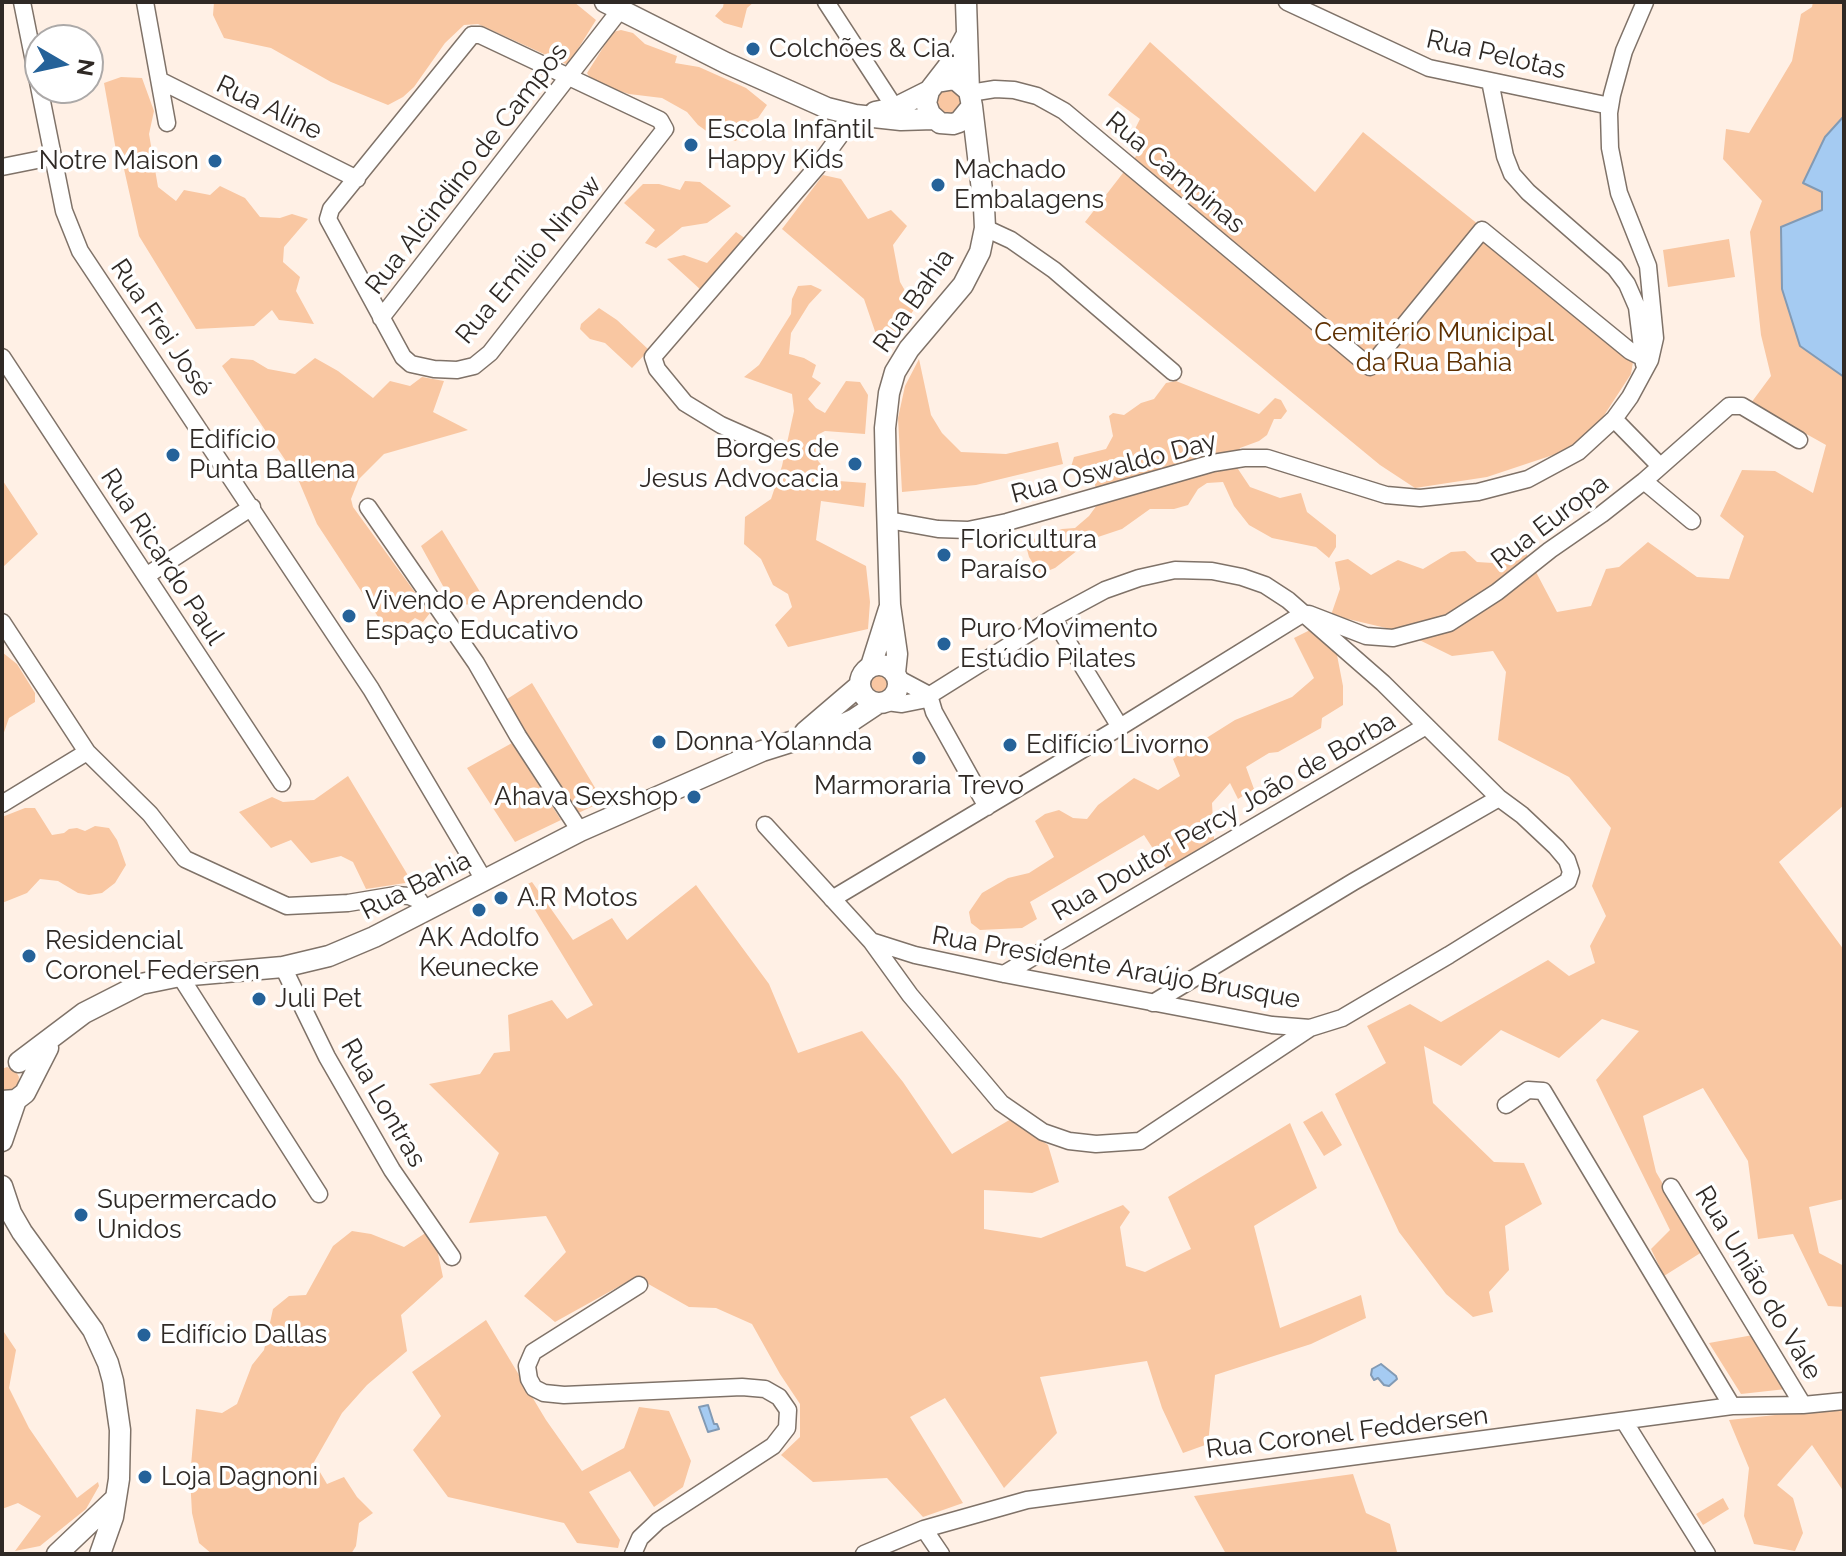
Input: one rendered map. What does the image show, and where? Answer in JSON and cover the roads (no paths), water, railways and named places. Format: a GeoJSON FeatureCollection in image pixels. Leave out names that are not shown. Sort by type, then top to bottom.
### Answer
{"type":"FeatureCollection","features":[{"type":"Feature","properties":{"kind":"main road","name":"Rua Bahia"},"geometry":{"type":"LineString","coordinates":[[896,675],[897,654],[890,605],[885,428],[891,381],[909,349],[968,276],[980,252],[985,228],[971,98],[966,2]]}},
{"type":"Feature","properties":{"kind":"main road"},"geometry":{"type":"LineString","coordinates":[[613,6],[827,108],[855,115],[901,120],[959,122],[971,98],[955,79],[933,86],[895,108],[855,115]]}},
{"type":"Feature","properties":{"kind":"main road"},"geometry":{"type":"LineString","coordinates":[[940,122],[926,103],[933,86],[966,36]]}},
{"type":"Feature","properties":{"kind":"main road","name":"Rua Bahia"},"geometry":{"type":"LineString","coordinates":[[940,122],[967,142],[980,172]]}},
{"type":"Feature","properties":{"kind":"main road","name":"Rua Bahia"},"geometry":{"type":"LineString","coordinates":[[871,666],[890,605]]}},
{"type":"Feature","properties":{"kind":"main road"},"geometry":{"type":"LineString","coordinates":[[871,666],[887,666],[896,675],[897,692],[882,703],[865,698],[860,685],[863,674],[871,666]]}},
{"type":"Feature","properties":{"kind":"main road","name":"Rua Bahia"},"geometry":{"type":"LineString","coordinates":[[792,740],[826,716],[860,685]]}},
{"type":"Feature","properties":{"kind":"main road","name":"Rua Bahia"},"geometry":{"type":"LineString","coordinates":[[10,1060],[54,1038],[84,1013],[141,984],[180,976],[283,967],[342,951],[580,831],[693,779],[792,740],[824,733],[882,703]]}},
{"type":"Feature","properties":{"kind":"main road","name":"Rua Bahia"},"geometry":{"type":"LineString","coordinates":[[9,1101],[25,1093],[54,1038]]}},
{"type":"Feature","properties":{"kind":"main road"},"geometry":{"type":"LineString","coordinates":[[10,1060],[26,1070],[29,1081]]}},
{"type":"Feature","properties":{"kind":"main road"},"geometry":{"type":"LineString","coordinates":[[2,1141],[9,1101]]}},
{"type":"Feature","properties":{"kind":"main road"},"geometry":{"type":"LineString","coordinates":[[2,1186],[11,1213],[22,1232],[83,1313],[108,1363],[117,1397],[120,1430],[116,1498],[103,1552]]}},
{"type":"Feature","properties":{"kind":"main road"},"geometry":{"type":"LineString","coordinates":[[57,1554],[116,1498]]}},
{"type":"Feature","properties":{"kind":"street","name":"Rua Frei José"},"geometry":{"type":"LineString","coordinates":[[22,2],[64,211],[80,251],[371,689],[484,880]]}},
{"type":"Feature","properties":{"kind":"street"},"geometry":{"type":"LineString","coordinates":[[145,2],[167,123]]}},
{"type":"Feature","properties":{"kind":"street"},"geometry":{"type":"LineString","coordinates":[[826,2],[895,108]]}},
{"type":"Feature","properties":{"kind":"street","name":"Rua Pelotas"},"geometry":{"type":"LineString","coordinates":[[1287,2],[1429,68],[1610,106]]}},
{"type":"Feature","properties":{"kind":"street","name":"Rua Oswaldo Day"},"geometry":{"type":"LineString","coordinates":[[888,520],[938,529],[968,530],[1007,522],[1213,463],[1244,458],[1267,458],[1386,495],[1420,498],[1478,492],[1528,479],[1578,452],[1614,419],[1655,338],[1648,266],[1619,193],[1610,148],[1610,106],[1624,51],[1645,2]]}},
{"type":"Feature","properties":{"kind":"street","name":"Rua Alcindino de Campos"},"geometry":{"type":"LineString","coordinates":[[381,318],[569,78],[613,6]]}},
{"type":"Feature","properties":{"kind":"street"},"geometry":{"type":"LineString","coordinates":[[357,179],[472,35],[480,35],[569,78]]}},
{"type":"Feature","properties":{"kind":"street","name":"Rua Emílio Ninow"},"geometry":{"type":"LineString","coordinates":[[357,179],[331,209],[328,219],[403,357],[411,364],[457,370],[474,366],[490,353],[665,129],[660,120],[569,78]]}},
{"type":"Feature","properties":{"kind":"street","name":"Rua Aline"},"geometry":{"type":"LineString","coordinates":[[161,81],[357,179]]}},
{"type":"Feature","properties":{"kind":"street"},"geometry":{"type":"LineString","coordinates":[[1490,81],[1505,156],[1512,174],[1528,192],[1615,268],[1627,284],[1637,307],[1644,363]]}},
{"type":"Feature","properties":{"kind":"street","name":"Rua Campinas"},"geometry":{"type":"LineString","coordinates":[[971,98],[1030,105],[1054,119],[1370,367],[1482,230],[1644,363]]}},
{"type":"Feature","properties":{"kind":"street"},"geometry":{"type":"LineString","coordinates":[[766,445],[721,425],[685,403],[657,369],[653,357],[817,167],[855,115]]}},
{"type":"Feature","properties":{"kind":"street"},"geometry":{"type":"LineString","coordinates":[[2,167],[52,157]]}},
{"type":"Feature","properties":{"kind":"street"},"geometry":{"type":"LineString","coordinates":[[985,228],[1011,240],[1054,270],[1173,372]]}},
{"type":"Feature","properties":{"kind":"street","name":"Rua Ricardo Paul"},"geometry":{"type":"LineString","coordinates":[[2,357],[282,783]]}},
{"type":"Feature","properties":{"kind":"street","name":"Rua Europa"},"geometry":{"type":"LineString","coordinates":[[1304,613],[1325,618],[1366,636],[1393,638],[1449,623],[1497,592],[1644,481],[1729,406],[1735,405],[1761,416],[1799,440]]}},
{"type":"Feature","properties":{"kind":"street"},"geometry":{"type":"LineString","coordinates":[[1614,419],[1660,466]]}},
{"type":"Feature","properties":{"kind":"street"},"geometry":{"type":"LineString","coordinates":[[1644,481],[1692,521]]}},
{"type":"Feature","properties":{"kind":"street"},"geometry":{"type":"LineString","coordinates":[[146,576],[252,507]]}},
{"type":"Feature","properties":{"kind":"street"},"geometry":{"type":"LineString","coordinates":[[368,507],[476,663],[518,736],[580,831]]}},
{"type":"Feature","properties":{"kind":"street"},"geometry":{"type":"LineString","coordinates":[[882,703],[914,703],[1105,590],[1175,570],[1212,571],[1265,585],[1304,613],[1383,683],[1499,798],[1153,1003]]}},
{"type":"Feature","properties":{"kind":"street"},"geometry":{"type":"LineString","coordinates":[[832,899],[1304,613]]}},
{"type":"Feature","properties":{"kind":"street"},"geometry":{"type":"LineString","coordinates":[[1053,618],[1120,727]]}},
{"type":"Feature","properties":{"kind":"street"},"geometry":{"type":"LineString","coordinates":[[2,622],[87,752],[150,814],[185,859],[287,906],[307,907],[396,895],[419,900],[425,911]]}},
{"type":"Feature","properties":{"kind":"street"},"geometry":{"type":"LineString","coordinates":[[896,675],[929,695],[934,712],[987,807]]}},
{"type":"Feature","properties":{"kind":"street","name":"Rua Doutor Percy João de Borba"},"geometry":{"type":"LineString","coordinates":[[1004,974],[1426,726]]}},
{"type":"Feature","properties":{"kind":"street"},"geometry":{"type":"LineString","coordinates":[[3,802],[87,752]]}},
{"type":"Feature","properties":{"kind":"street","name":"Rua Presidente Araújo Brusque"},"geometry":{"type":"LineString","coordinates":[[765,825],[871,941],[915,955],[1004,974],[1272,1025],[1310,1028],[1342,1018],[1568,881],[1571,872],[1567,860],[1522,815],[1499,798]]}},
{"type":"Feature","properties":{"kind":"street"},"geometry":{"type":"LineString","coordinates":[[871,941],[910,995],[1001,1103],[1043,1132],[1069,1141],[1118,1144],[1140,1141],[1310,1028]]}},
{"type":"Feature","properties":{"kind":"street","name":"Rua Lontras"},"geometry":{"type":"LineString","coordinates":[[283,967],[327,1057],[392,1170],[452,1257]]}},
{"type":"Feature","properties":{"kind":"street"},"geometry":{"type":"LineString","coordinates":[[180,976],[319,1194]]}},
{"type":"Feature","properties":{"kind":"street"},"geometry":{"type":"LineString","coordinates":[[1506,1105],[1528,1090],[1543,1091],[1732,1406]]}},
{"type":"Feature","properties":{"kind":"street","name":"Rua União do Vale"},"geometry":{"type":"LineString","coordinates":[[1671,1187],[1803,1405]]}},
{"type":"Feature","properties":{"kind":"street"},"geometry":{"type":"LineString","coordinates":[[633,1554],[640,1538],[658,1521],[773,1446],[787,1428],[788,1410],[779,1397],[765,1389],[742,1387],[564,1395],[544,1393],[534,1388],[527,1366],[533,1352],[639,1285]]}},
{"type":"Feature","properties":{"kind":"street","name":"Rua Coronel Feddersen"},"geometry":{"type":"LineString","coordinates":[[864,1554],[924,1529],[1027,1500],[1732,1406],[1844,1401]]}},
{"type":"Feature","properties":{"kind":"street"},"geometry":{"type":"LineString","coordinates":[[1624,1421],[1707,1554]]}},
{"type":"Feature","properties":{"kind":"street"},"geometry":{"type":"LineString","coordinates":[[924,1529],[941,1554]]}},
{"type":"Feature","properties":{"kind":"water"},"geometry":{"type":"Polygon","coordinates":[[[1844,116],[1844,377],[1800,346],[1782,289],[1781,227],[1822,210],[1822,192],[1803,183],[1825,137],[1844,116]]]}},
{"type":"Feature","properties":{"kind":"water"},"geometry":{"type":"Polygon","coordinates":[[[1381,1364],[1396,1376],[1397,1379],[1389,1386],[1378,1378],[1374,1380],[1371,1375],[1372,1369],[1381,1364]]]}},
{"type":"Feature","properties":{"kind":"water"},"geometry":{"type":"Polygon","coordinates":[[[708,1405],[714,1424],[719,1429],[708,1432],[699,1407],[708,1405]]]}},
{"type":"Feature","properties":{"kind":"place","name":"Colchões & Cia."},"geometry":{"type":"Point","coordinates":[753,49]}},
{"type":"Feature","properties":{"kind":"place","name":"Escola Infantil Happy Kids"},"geometry":{"type":"Point","coordinates":[691,145]}},
{"type":"Feature","properties":{"kind":"place","name":"Notre Maison"},"geometry":{"type":"Point","coordinates":[215,161]}},
{"type":"Feature","properties":{"kind":"place","name":"Machado Embalagens"},"geometry":{"type":"Point","coordinates":[938,185]}},
{"type":"Feature","properties":{"kind":"place","name":"Edifício Punta Ballena"},"geometry":{"type":"Point","coordinates":[173,455]}},
{"type":"Feature","properties":{"kind":"place","name":"Borges de Jesus Advocacia"},"geometry":{"type":"Point","coordinates":[855,464]}},
{"type":"Feature","properties":{"kind":"place","name":"Floricultura Paraíso"},"geometry":{"type":"Point","coordinates":[944,555]}},
{"type":"Feature","properties":{"kind":"place","name":"Vivendo e Aprendendo Espaço Educativo"},"geometry":{"type":"Point","coordinates":[349,616]}},
{"type":"Feature","properties":{"kind":"place","name":"Puro Movimento Estúdio Pilates"},"geometry":{"type":"Point","coordinates":[944,644]}},
{"type":"Feature","properties":{"kind":"place","name":"Donna Yolannda"},"geometry":{"type":"Point","coordinates":[659,742]}},
{"type":"Feature","properties":{"kind":"place","name":"Edifício Livorno"},"geometry":{"type":"Point","coordinates":[1010,745]}},
{"type":"Feature","properties":{"kind":"place","name":"Marmoraria Trevo"},"geometry":{"type":"Point","coordinates":[919,758]}},
{"type":"Feature","properties":{"kind":"place","name":"Ahava Sexshop"},"geometry":{"type":"Point","coordinates":[694,797]}},
{"type":"Feature","properties":{"kind":"place","name":"A.R Motos"},"geometry":{"type":"Point","coordinates":[501,898]}},
{"type":"Feature","properties":{"kind":"place","name":"AK Adolfo Keunecke"},"geometry":{"type":"Point","coordinates":[479,910]}},
{"type":"Feature","properties":{"kind":"place","name":"Residencial Coronel Federsen"},"geometry":{"type":"Point","coordinates":[29,956]}},
{"type":"Feature","properties":{"kind":"place","name":"Juli Pet"},"geometry":{"type":"Point","coordinates":[259,999]}},
{"type":"Feature","properties":{"kind":"place","name":"Supermercado Unidos"},"geometry":{"type":"Point","coordinates":[81,1215]}},
{"type":"Feature","properties":{"kind":"place","name":"Edifício Dallas"},"geometry":{"type":"Point","coordinates":[144,1335]}},
{"type":"Feature","properties":{"kind":"place","name":"Loja Dagnoni"},"geometry":{"type":"Point","coordinates":[145,1477]}},
{"type":"Feature","properties":{"kind":"park label","name":"Cemitério Municipal da Rua Bahia"},"geometry":{"type":"Point","coordinates":[1434,348]}}]}
